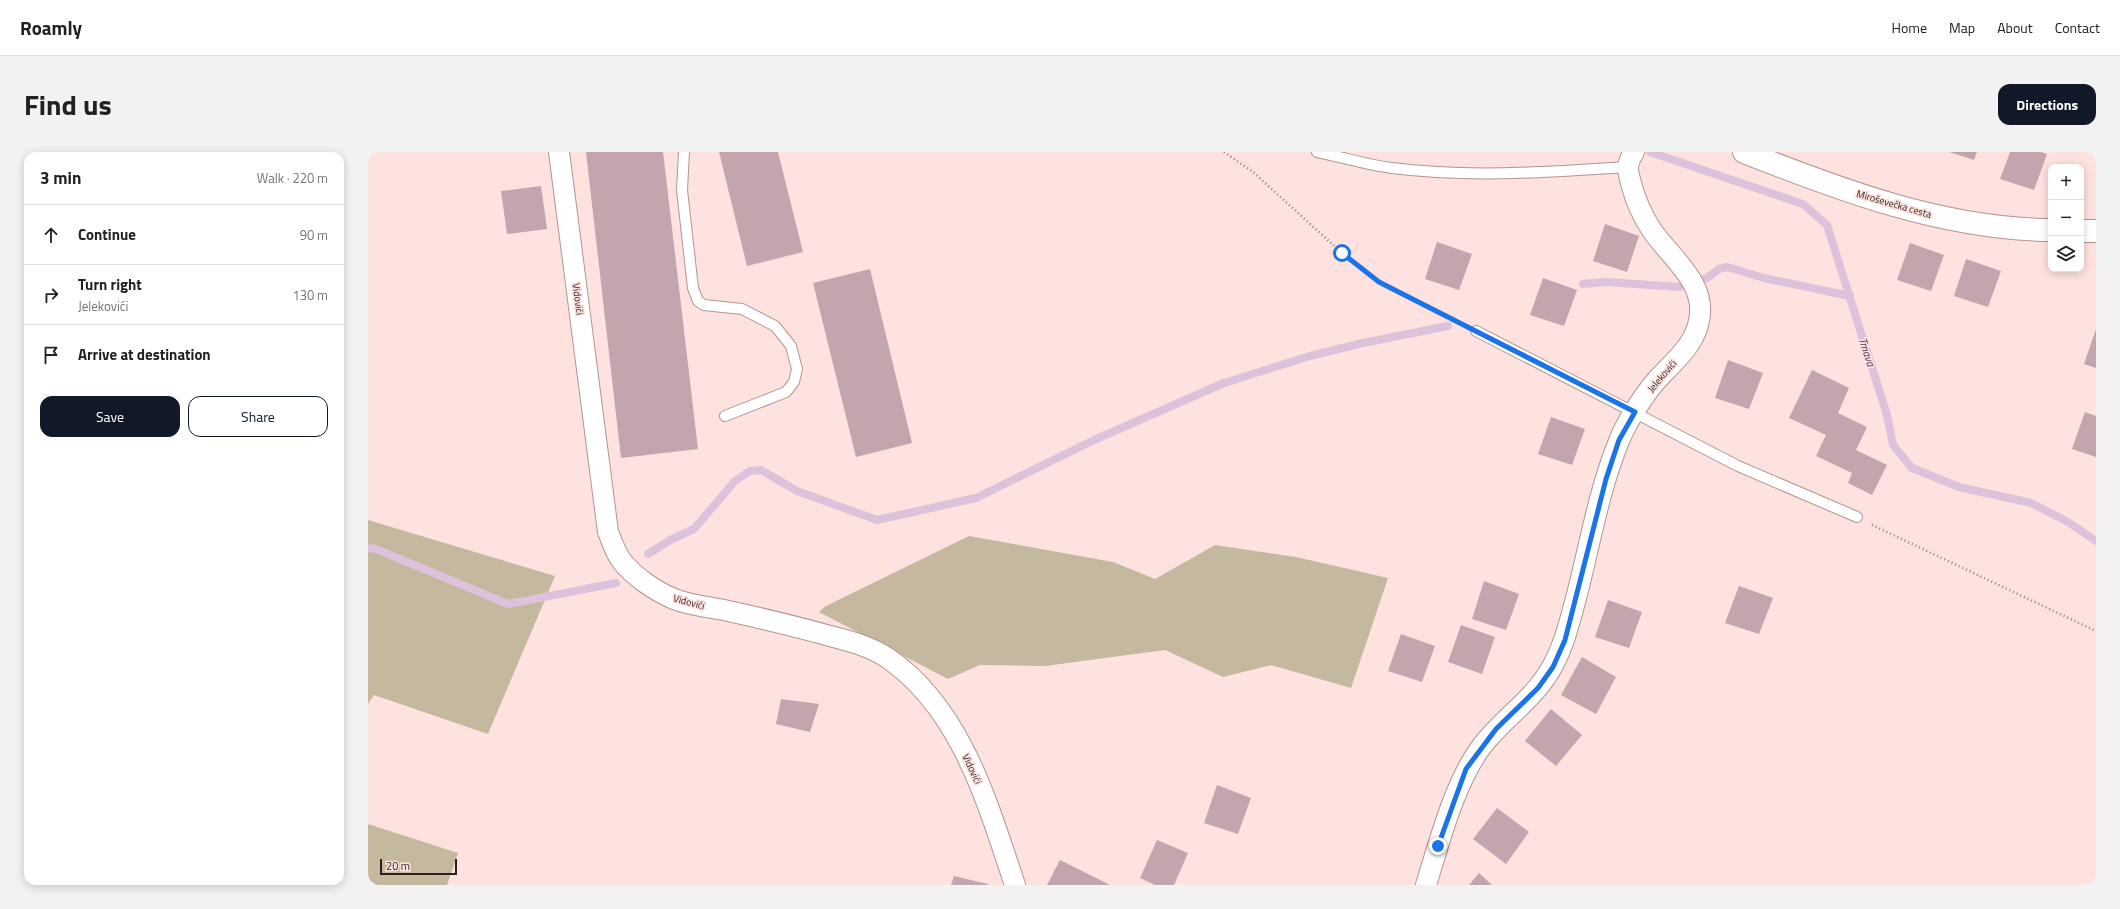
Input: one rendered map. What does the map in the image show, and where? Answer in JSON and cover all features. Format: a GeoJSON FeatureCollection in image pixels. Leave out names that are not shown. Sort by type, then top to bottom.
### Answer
{"type":"FeatureCollection","features":[{"type":"Feature","properties":{"kind":"main road","name":"Miroševečka cesta"},"geometry":{"type":"LineString","coordinates":[[1744,152],[1875,200],[1931,216],[2020,230],[2048,230]]}},
{"type":"Feature","properties":{"kind":"main road"},"geometry":{"type":"LineString","coordinates":[[2084,230],[2096,231]]}},
{"type":"Feature","properties":{"kind":"street","name":"Vidovići"},"geometry":{"type":"LineString","coordinates":[[559,152],[608,532],[620,559],[638,578],[674,599],[789,624],[842,639],[868,648],[894,663],[906,673],[932,702],[956,736],[972,768],[992,817],[1015,885]]}},
{"type":"Feature","properties":{"kind":"street","name":"Jelekovići"},"geometry":{"type":"LineString","coordinates":[[1426,885],[1466,769],[1496,729],[1538,688],[1556,660],[1565,640],[1606,479],[1619,440],[1654,383],[1694,337],[1701,313],[1694,284],[1651,229],[1634,196],[1630,160]]}},
{"type":"Feature","properties":{"kind":"lane"},"geometry":{"type":"LineString","coordinates":[[684,152],[682,190],[693,288],[698,301],[704,305],[742,309],[775,326],[791,346],[797,369],[794,382],[786,392],[725,416]]}},
{"type":"Feature","properties":{"kind":"lane"},"geometry":{"type":"LineString","coordinates":[[1317,152],[1391,168],[1457,173],[1527,174],[1630,160]]}},
{"type":"Feature","properties":{"kind":"lane"},"geometry":{"type":"LineString","coordinates":[[1476,331],[1738,466],[1857,517]]}},
{"type":"Feature","properties":{"kind":"path"},"geometry":{"type":"LineString","coordinates":[[1224,152],[1253,172],[1342,253],[1379,282],[1476,331]]}},
{"type":"Feature","properties":{"kind":"path"},"geometry":{"type":"LineString","coordinates":[[1857,517],[2096,631]]}},
{"type":"Feature","properties":{"kind":"shaded area"},"geometry":{"type":"Polygon","coordinates":[[[368,520],[555,576],[488,734],[374,695],[368,704],[368,520]]]}},
{"type":"Feature","properties":{"kind":"shaded area"},"geometry":{"type":"Polygon","coordinates":[[[969,536],[1113,562],[1155,579],[1215,545],[1296,557],[1388,578],[1351,688],[1271,665],[1223,677],[1165,650],[1045,666],[980,665],[948,679],[819,612],[826,606],[969,536]]]}},
{"type":"Feature","properties":{"kind":"shaded area"},"geometry":{"type":"Polygon","coordinates":[[[368,824],[458,853],[447,885],[368,885],[368,824]]]}},
{"type":"Feature","properties":{"kind":"building"},"geometry":{"type":"Polygon","coordinates":[[[586,152],[663,152],[698,449],[621,458],[586,152]]]}},
{"type":"Feature","properties":{"kind":"building"},"geometry":{"type":"Polygon","coordinates":[[[719,152],[778,152],[803,252],[747,266],[719,152]]]}},
{"type":"Feature","properties":{"kind":"building"},"geometry":{"type":"Polygon","coordinates":[[[1949,152],[1977,152],[1974,160],[1949,152]]]}},
{"type":"Feature","properties":{"kind":"building"},"geometry":{"type":"Polygon","coordinates":[[[2010,152],[2041,152],[2047,154],[2034,190],[2000,179],[2010,152]]]}},
{"type":"Feature","properties":{"kind":"building"},"geometry":{"type":"Polygon","coordinates":[[[541,186],[547,229],[507,234],[501,191],[541,186]]]}},
{"type":"Feature","properties":{"kind":"building"},"geometry":{"type":"Polygon","coordinates":[[[1605,224],[1639,236],[1627,272],[1593,261],[1605,224]]]}},
{"type":"Feature","properties":{"kind":"building"},"geometry":{"type":"Polygon","coordinates":[[[1437,242],[1472,254],[1459,290],[1425,279],[1437,242]]]}},
{"type":"Feature","properties":{"kind":"building"},"geometry":{"type":"Polygon","coordinates":[[[1910,243],[1944,255],[1931,291],[1897,280],[1910,243]]]}},
{"type":"Feature","properties":{"kind":"building"},"geometry":{"type":"Polygon","coordinates":[[[1966,259],[2001,271],[1988,307],[1954,296],[1966,259]]]}},
{"type":"Feature","properties":{"kind":"building"},"geometry":{"type":"Polygon","coordinates":[[[870,269],[912,443],[856,457],[813,283],[870,269]]]}},
{"type":"Feature","properties":{"kind":"building"},"geometry":{"type":"Polygon","coordinates":[[[1543,278],[1577,290],[1564,326],[1530,315],[1543,278]]]}},
{"type":"Feature","properties":{"kind":"building"},"geometry":{"type":"Polygon","coordinates":[[[2096,329],[2096,368],[2084,364],[2096,329]]]}},
{"type":"Feature","properties":{"kind":"building"},"geometry":{"type":"Polygon","coordinates":[[[1728,360],[1763,373],[1749,409],[1715,398],[1728,360]]]}},
{"type":"Feature","properties":{"kind":"building"},"geometry":{"type":"Polygon","coordinates":[[[1812,370],[1849,388],[1838,413],[1867,427],[1856,450],[1887,465],[1872,495],[1848,483],[1852,473],[1816,456],[1826,435],[1789,418],[1812,370]]]}},
{"type":"Feature","properties":{"kind":"building"},"geometry":{"type":"Polygon","coordinates":[[[2085,412],[2096,416],[2096,457],[2072,449],[2085,412]]]}},
{"type":"Feature","properties":{"kind":"building"},"geometry":{"type":"Polygon","coordinates":[[[1551,417],[1585,429],[1572,465],[1538,454],[1551,417]]]}},
{"type":"Feature","properties":{"kind":"building"},"geometry":{"type":"Polygon","coordinates":[[[1484,581],[1519,594],[1506,630],[1472,619],[1484,581]]]}},
{"type":"Feature","properties":{"kind":"building"},"geometry":{"type":"Polygon","coordinates":[[[1739,586],[1773,598],[1759,634],[1725,623],[1739,586]]]}},
{"type":"Feature","properties":{"kind":"building"},"geometry":{"type":"Polygon","coordinates":[[[1608,600],[1642,612],[1629,648],[1595,637],[1608,600]]]}},
{"type":"Feature","properties":{"kind":"building"},"geometry":{"type":"Polygon","coordinates":[[[1461,625],[1495,637],[1482,674],[1448,662],[1461,625]]]}},
{"type":"Feature","properties":{"kind":"building"},"geometry":{"type":"Polygon","coordinates":[[[1401,634],[1435,646],[1422,682],[1388,671],[1401,634]]]}},
{"type":"Feature","properties":{"kind":"building"},"geometry":{"type":"Polygon","coordinates":[[[1582,657],[1616,677],[1596,714],[1561,695],[1582,657]]]}},
{"type":"Feature","properties":{"kind":"building"},"geometry":{"type":"Polygon","coordinates":[[[781,699],[819,704],[810,732],[776,724],[781,699]]]}},
{"type":"Feature","properties":{"kind":"building"},"geometry":{"type":"Polygon","coordinates":[[[1551,709],[1582,735],[1556,766],[1525,741],[1551,709]]]}},
{"type":"Feature","properties":{"kind":"building"},"geometry":{"type":"Polygon","coordinates":[[[1217,785],[1251,798],[1238,834],[1204,823],[1217,785]]]}},
{"type":"Feature","properties":{"kind":"building"},"geometry":{"type":"Polygon","coordinates":[[[1497,808],[1529,832],[1506,864],[1473,839],[1497,808]]]}},
{"type":"Feature","properties":{"kind":"building"},"geometry":{"type":"Polygon","coordinates":[[[1157,840],[1188,853],[1174,885],[1155,885],[1140,878],[1157,840]]]}},
{"type":"Feature","properties":{"kind":"building"},"geometry":{"type":"Polygon","coordinates":[[[1060,860],[1110,885],[1047,885],[1060,860]]]}},
{"type":"Feature","properties":{"kind":"building"},"geometry":{"type":"Polygon","coordinates":[[[1479,873],[1492,885],[1469,885],[1479,873]]]}},
{"type":"Feature","properties":{"kind":"building"},"geometry":{"type":"Polygon","coordinates":[[[954,876],[988,884],[988,885],[951,885],[954,876]]]}},
{"type":"Feature","properties":{"kind":"waterway","name":"Trnava"},"geometry":{"type":"LineString","coordinates":[[1650,152],[1803,204],[1827,225],[1887,415],[1893,445],[1912,468],[1959,487],[2031,503],[2068,522],[2096,541]]}},
{"type":"Feature","properties":{"kind":"waterway"},"geometry":{"type":"LineString","coordinates":[[1583,284],[1606,282],[1679,287],[1707,278],[1719,269],[1727,267],[1764,278],[1850,296]]}},
{"type":"Feature","properties":{"kind":"waterway"},"geometry":{"type":"LineString","coordinates":[[648,554],[672,539],[694,529],[735,481],[750,471],[761,470],[797,491],[877,520],[976,498],[1094,440],[1224,383],[1310,356],[1363,343],[1448,326]]}},
{"type":"Feature","properties":{"kind":"waterway"},"geometry":{"type":"LineString","coordinates":[[368,548],[376,549],[508,604],[616,583]]}},
{"type":"Feature","properties":{"kind":"route"},"geometry":{"type":"LineString","coordinates":[[1342,253],[1379,282],[1635,412],[1619,440],[1606,479],[1565,640],[1553,667],[1538,688],[1496,729],[1480,748],[1466,769],[1438,846]]}}]}
